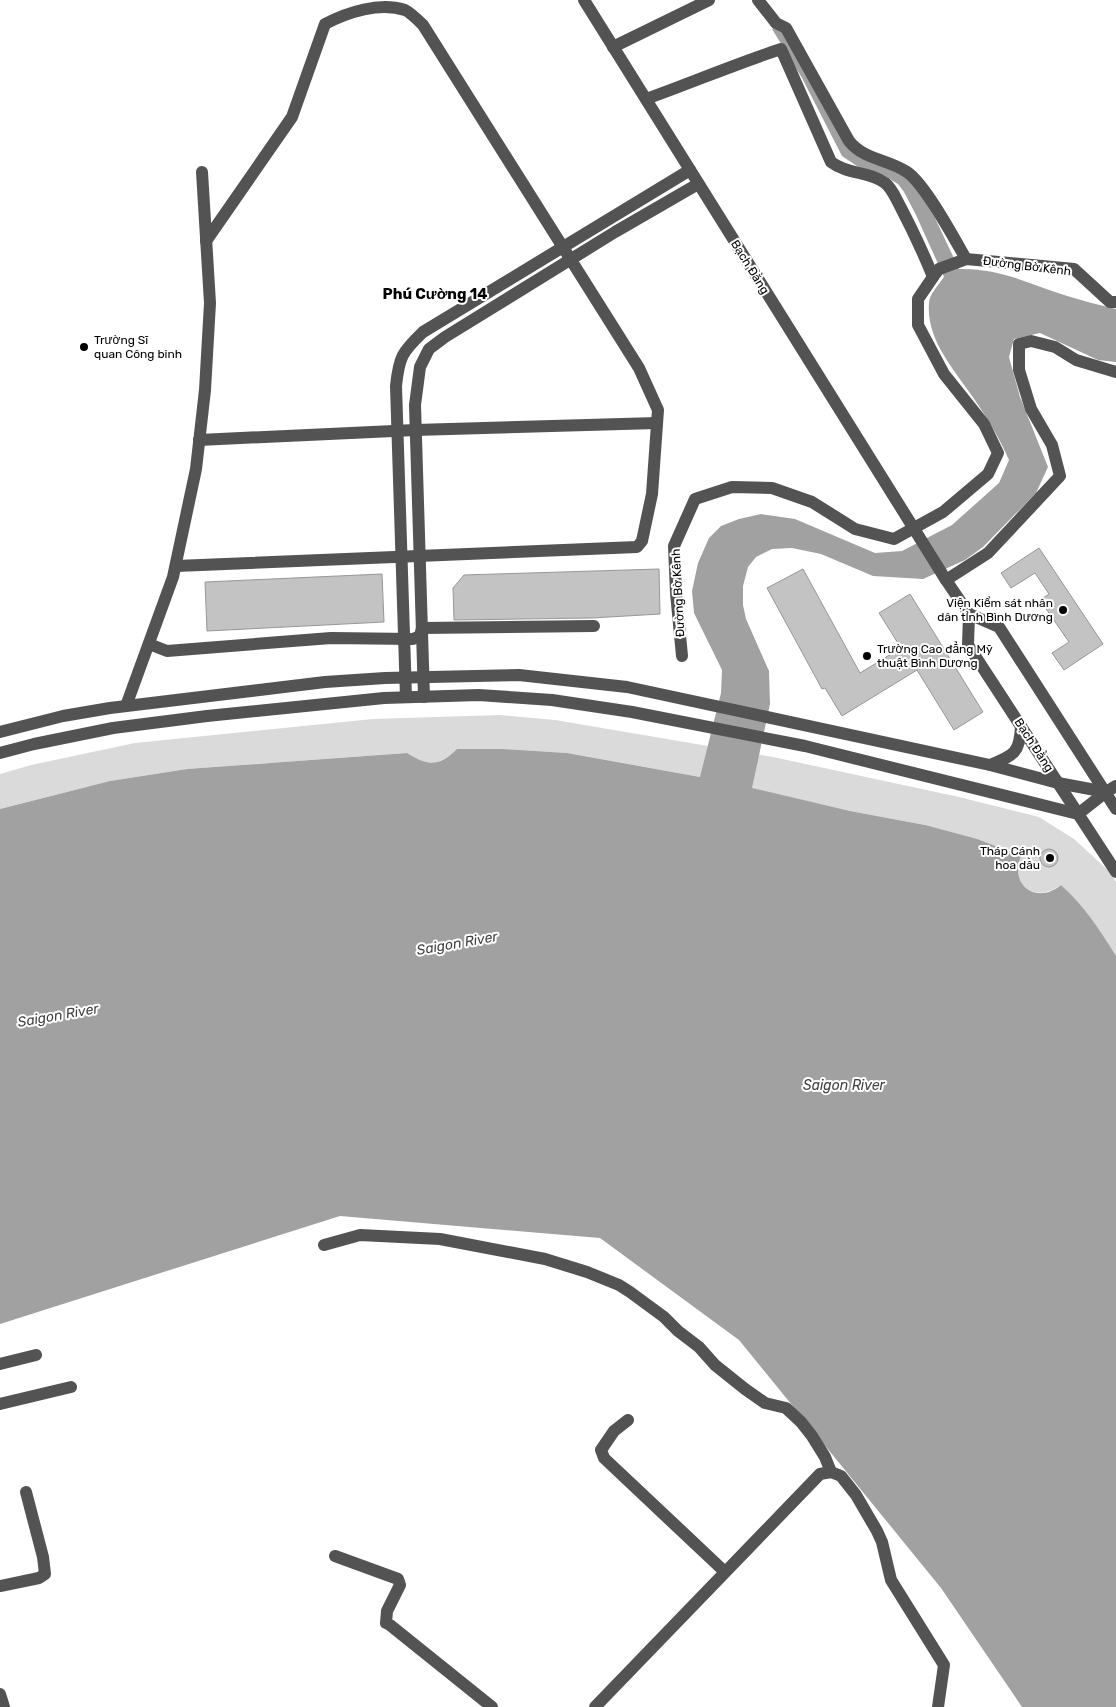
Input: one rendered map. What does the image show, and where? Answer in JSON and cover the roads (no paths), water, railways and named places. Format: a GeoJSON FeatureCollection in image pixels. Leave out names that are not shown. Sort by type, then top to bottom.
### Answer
{"type":"FeatureCollection","features":[{"type":"Feature","properties":{"kind":"street","name":"Bạch Đằng"},"geometry":{"type":"LineString","coordinates":[[584,0],[946,580]]}},
{"type":"Feature","properties":{"kind":"street"},"geometry":{"type":"LineString","coordinates":[[613,47],[709,0]]}},
{"type":"Feature","properties":{"kind":"street"},"geometry":{"type":"LineString","coordinates":[[646,99],[689,84],[738,63],[781,49],[831,162],[845,171],[872,176],[886,183],[936,273],[962,260],[929,198],[908,172],[861,153],[849,141],[786,28],[776,23],[758,0]]}},
{"type":"Feature","properties":{"kind":"street"},"geometry":{"type":"LineString","coordinates":[[176,566],[637,547],[642,542],[652,494],[658,410],[640,368],[423,25],[406,11],[384,6],[341,16],[325,24],[292,117],[206,241]]}},
{"type":"Feature","properties":{"kind":"street"},"geometry":{"type":"LineString","coordinates":[[406,697],[396,386],[398,368],[405,349],[423,332],[690,170]]}},
{"type":"Feature","properties":{"kind":"street"},"geometry":{"type":"LineString","coordinates":[[126,706],[173,577],[196,469],[206,390],[210,303],[202,172]]}},
{"type":"Feature","properties":{"kind":"street"},"geometry":{"type":"LineString","coordinates":[[424,697],[414,405],[420,367],[429,349],[445,337],[572,259],[698,184]]}},
{"type":"Feature","properties":{"kind":"street","name":"Đường Bờ Kênh"},"geometry":{"type":"LineString","coordinates":[[962,260],[1074,269],[1110,302],[1116,302]]}},
{"type":"Feature","properties":{"kind":"street","name":"Đường Bờ Kênh"},"geometry":{"type":"LineString","coordinates":[[682,656],[674,546],[695,499],[732,487],[772,488],[812,502],[855,529],[894,539],[915,531],[943,512],[988,474],[998,453],[984,424],[944,374],[918,325],[918,299],[936,273]]}},
{"type":"Feature","properties":{"kind":"street"},"geometry":{"type":"LineString","coordinates":[[1116,372],[1076,360],[1055,347],[1031,341],[1019,344],[1019,370],[1031,409],[1052,445],[1060,476],[988,553],[946,580],[969,614],[999,627],[1111,789],[1116,808]]}},
{"type":"Feature","properties":{"kind":"street"},"geometry":{"type":"LineString","coordinates":[[200,440],[415,430],[657,423]]}},
{"type":"Feature","properties":{"kind":"street","name":"Bạch Đằng"},"geometry":{"type":"LineString","coordinates":[[969,614],[968,644],[1078,814],[1115,867]]}},
{"type":"Feature","properties":{"kind":"street"},"geometry":{"type":"LineString","coordinates":[[422,628],[594,626]]}},
{"type":"Feature","properties":{"kind":"street"},"geometry":{"type":"LineString","coordinates":[[149,644],[167,652],[331,638],[416,638],[421,634],[422,628]]}},
{"type":"Feature","properties":{"kind":"street"},"geometry":{"type":"LineString","coordinates":[[0,732],[63,716],[126,706],[325,682],[406,677],[519,675],[627,687],[990,765],[1058,783],[1111,789]]}},
{"type":"Feature","properties":{"kind":"street"},"geometry":{"type":"LineString","coordinates":[[0,753],[113,728],[207,716],[384,698],[479,695],[552,700],[632,712],[805,746],[1078,814],[1111,789]]}},
{"type":"Feature","properties":{"kind":"street"},"geometry":{"type":"LineString","coordinates":[[990,765],[1016,752],[1021,742],[1021,726]]}},
{"type":"Feature","properties":{"kind":"street"},"geometry":{"type":"LineString","coordinates":[[324,1245],[360,1235],[440,1239],[545,1259],[587,1272],[619,1285],[664,1317],[678,1331],[699,1347],[714,1365],[764,1403],[786,1408],[812,1436],[825,1457],[831,1472]]}},
{"type":"Feature","properties":{"kind":"street"},"geometry":{"type":"LineString","coordinates":[[0,1364],[36,1355]]}},
{"type":"Feature","properties":{"kind":"street"},"geometry":{"type":"LineString","coordinates":[[0,1404],[71,1387]]}},
{"type":"Feature","properties":{"kind":"street"},"geometry":{"type":"LineString","coordinates":[[628,1420],[614,1431],[601,1450],[604,1458],[725,1572]]}},
{"type":"Feature","properties":{"kind":"street"},"geometry":{"type":"LineString","coordinates":[[595,1707],[820,1474],[831,1472],[841,1476],[856,1495],[882,1542],[892,1580],[898,1592],[944,1665],[938,1707]]}},
{"type":"Feature","properties":{"kind":"street"},"geometry":{"type":"LineString","coordinates":[[0,1586],[39,1578],[45,1574],[43,1557],[26,1492]]}},
{"type":"Feature","properties":{"kind":"street"},"geometry":{"type":"LineString","coordinates":[[335,1556],[398,1580],[400,1585],[387,1611],[386,1623],[439,1663],[492,1707]]}},
{"type":"Feature","properties":{"kind":"street"},"geometry":{"type":"LineString","coordinates":[[0,1694],[4,1707]]}},
{"type":"Feature","properties":{"kind":"water","name":"Saigon River"},"geometry":{"type":"Polygon","coordinates":[[[779,23],[865,157],[913,181],[935,218],[959,269],[973,269],[1000,274],[1064,295],[1116,309],[1116,362],[1098,360],[1040,333],[1014,339],[1009,357],[1020,397],[1048,467],[1036,493],[983,547],[965,560],[923,579],[873,576],[821,554],[792,548],[772,549],[756,557],[748,567],[743,586],[743,605],[746,619],[769,671],[770,704],[752,788],[850,811],[925,825],[977,839],[1021,856],[1018,867],[1022,884],[1035,893],[1052,891],[1061,885],[1098,927],[1116,956],[1116,1707],[1022,1707],[941,1588],[739,1340],[600,1238],[340,1216],[0,1324],[0,809],[110,781],[187,769],[407,753],[421,760],[433,763],[445,759],[457,749],[503,749],[567,753],[700,777],[721,693],[722,670],[694,613],[692,591],[698,563],[709,538],[721,526],[739,519],[761,514],[795,519],[875,553],[902,551],[952,525],[999,483],[1009,460],[987,419],[949,364],[936,341],[932,329],[929,316],[929,300],[944,277],[916,215],[898,184],[888,178],[860,168],[842,156],[802,78],[772,29],[779,23]]]}},
{"type":"Feature","properties":{"kind":"place","name":"Trường Sĩ quan Công binh"},"geometry":{"type":"Point","coordinates":[84,347]}},
{"type":"Feature","properties":{"kind":"place","name":"Viện Kiểm sát nhân dân tỉnh Bình Dương"},"geometry":{"type":"Point","coordinates":[1063,610]}},
{"type":"Feature","properties":{"kind":"place","name":"Trường Cao đẳng Mỹ thuật Bình Dương"},"geometry":{"type":"Point","coordinates":[867,656]}},
{"type":"Feature","properties":{"kind":"place","name":"Tháp Cánh hoa dầu"},"geometry":{"type":"Point","coordinates":[1050,858]}},
{"type":"Feature","properties":{"kind":"district","name":"Phú Cường 14"},"geometry":{"type":"Point","coordinates":[435,294]}}]}
